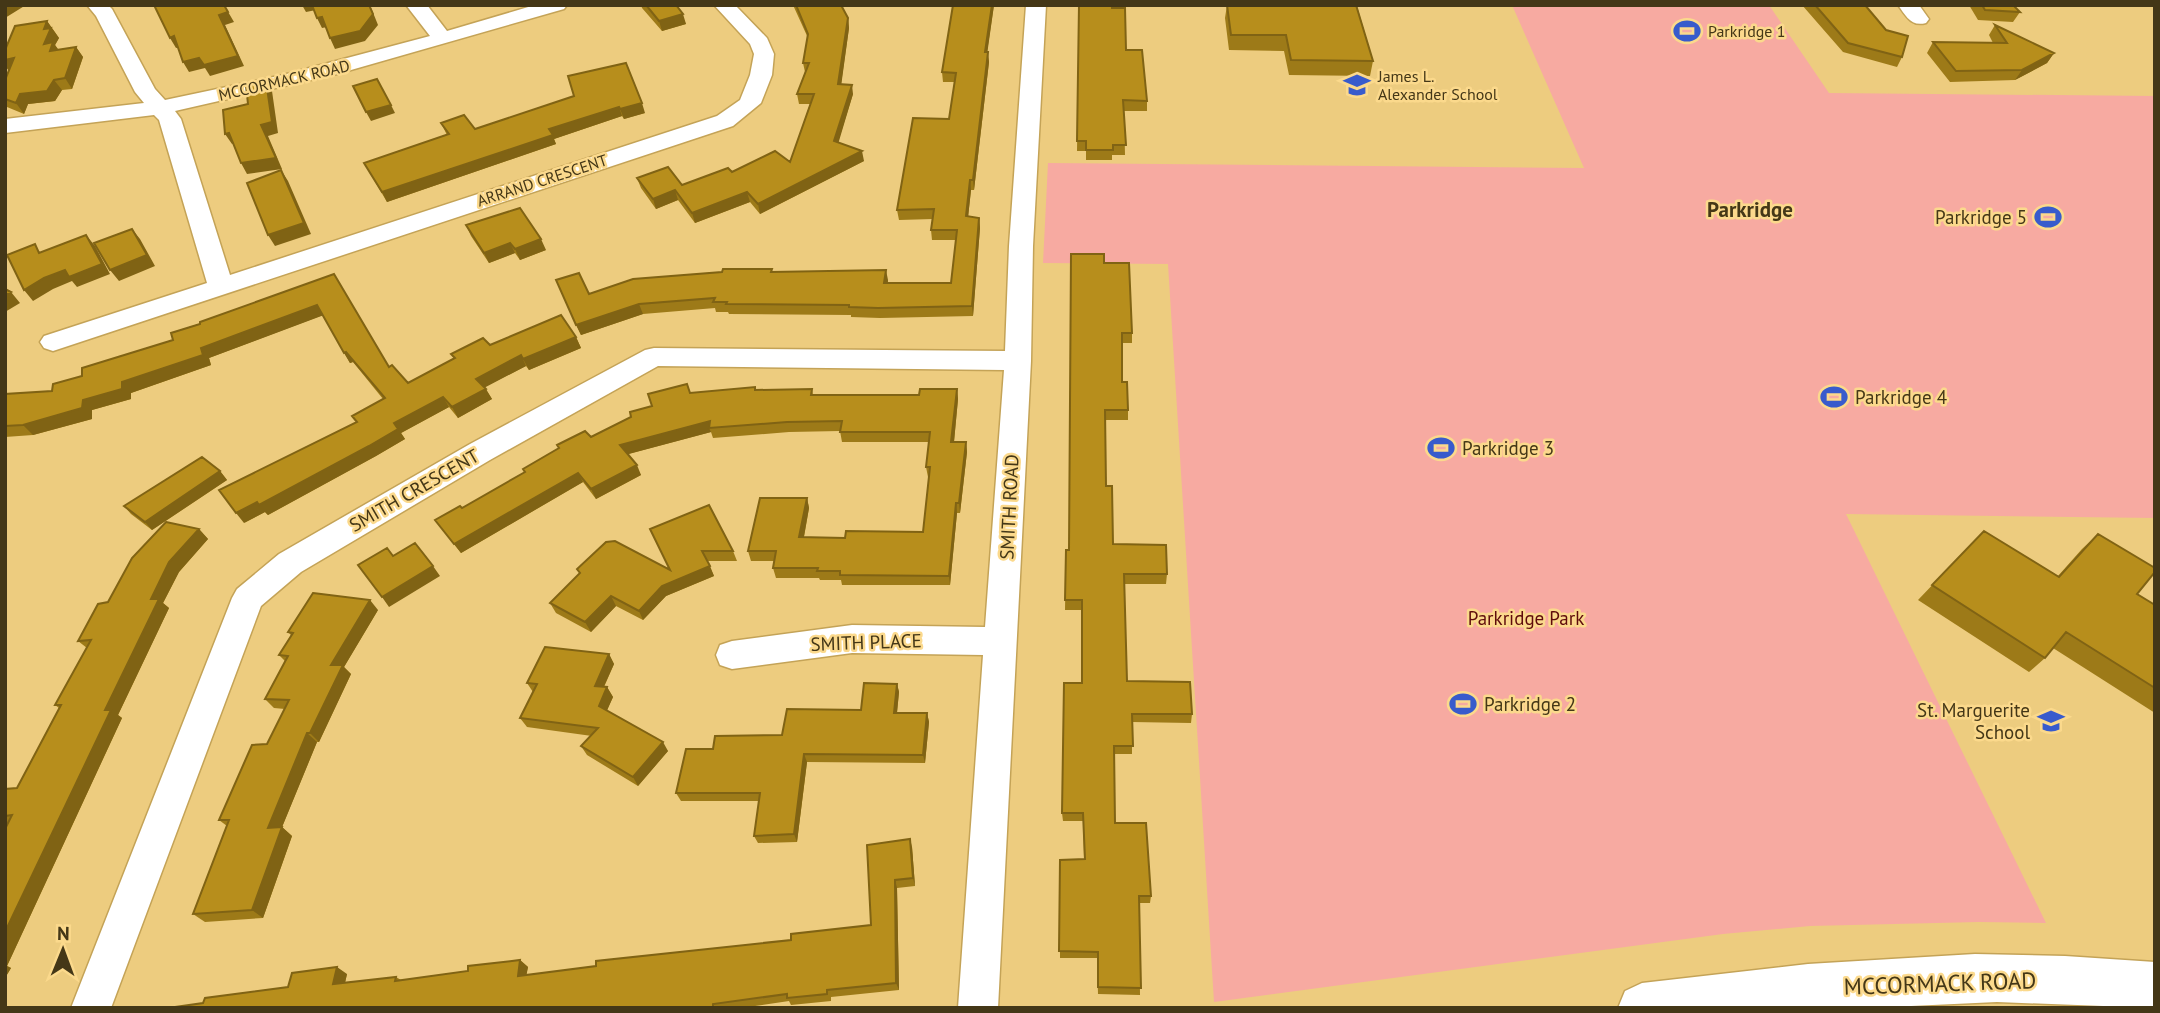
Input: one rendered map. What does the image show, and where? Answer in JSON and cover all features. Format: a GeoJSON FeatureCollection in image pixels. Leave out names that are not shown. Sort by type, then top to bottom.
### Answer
{"type":"FeatureCollection","features":[{"type":"Feature","properties":{"kind":"street"},"geometry":{"type":"LineString","coordinates":[[97,5],[105,13],[146,92],[170,119],[221,287]]}},
{"type":"Feature","properties":{"kind":"street"},"geometry":{"type":"LineString","coordinates":[[416,5],[443,39]]}},
{"type":"Feature","properties":{"kind":"street","name":"MCCORMACK ROAD"},"geometry":{"type":"LineString","coordinates":[[5,127],[158,107],[276,83],[443,39],[557,5]]}},
{"type":"Feature","properties":{"kind":"street","name":"ARRAND CRESCENT"},"geometry":{"type":"LineString","coordinates":[[53,342],[725,121],[750,103],[761,75],[764,54],[760,42],[724,5]]}},
{"type":"Feature","properties":{"kind":"street","name":"SMITH ROAD"},"geometry":{"type":"LineString","coordinates":[[978,1008],[1018,360],[1021,246],[1036,5]]}},
{"type":"Feature","properties":{"kind":"street","name":"SMITH CRESCENT"},"geometry":{"type":"LineString","coordinates":[[91,1008],[248,598],[290,563],[492,445],[654,357],[1018,360]]}},
{"type":"Feature","properties":{"kind":"street","name":"SMITH PLACE"},"geometry":{"type":"LineString","coordinates":[[732,654],[852,639],[1000,641]]}},
{"type":"Feature","properties":{"kind":"street","name":"MCCORMACK ROAD"},"geometry":{"type":"LineString","coordinates":[[1642,1008],[1729,996],[1953,979],[2087,980],[2155,986]]}},
{"type":"Feature","properties":{"kind":"green space","name":"Parkridge Park"},"geometry":{"type":"Polygon","coordinates":[[[1512,5],[1769,5],[1829,93],[2155,96],[2155,518],[1846,514],[2046,923],[1810,926],[1723,934],[1214,1002],[1168,264],[1043,263],[1048,163],[1584,168],[1512,5]]]}},
{"type":"Feature","properties":{"kind":"building"},"geometry":{"type":"Polygon","coordinates":[[[154,5],[224,5],[228,12],[219,15],[238,56],[204,65],[199,58],[183,62],[174,36],[170,38],[154,5]]]}},
{"type":"Feature","properties":{"kind":"building"},"geometry":{"type":"Polygon","coordinates":[[[312,5],[369,5],[373,14],[360,31],[330,38],[322,17],[317,18],[312,5]]]}},
{"type":"Feature","properties":{"kind":"building"},"geometry":{"type":"Polygon","coordinates":[[[646,5],[676,5],[683,14],[659,21],[646,5]]]}},
{"type":"Feature","properties":{"kind":"building"},"geometry":{"type":"Polygon","coordinates":[[[796,5],[841,5],[848,18],[838,84],[852,85],[834,141],[862,151],[758,204],[747,192],[692,213],[675,190],[653,199],[637,178],[668,167],[682,185],[728,168],[732,172],[775,151],[790,162],[814,94],[797,94],[809,63],[803,63],[808,34],[796,5]]]}},
{"type":"Feature","properties":{"kind":"building"},"geometry":{"type":"Polygon","coordinates":[[[953,5],[992,5],[973,180],[970,180],[966,216],[979,218],[972,306],[878,308],[849,305],[726,304],[727,302],[713,302],[715,298],[639,304],[576,325],[556,280],[579,273],[589,294],[633,279],[722,272],[723,269],[772,269],[771,272],[886,270],[884,283],[951,283],[957,230],[931,230],[934,209],[897,210],[913,118],[949,119],[956,73],[942,72],[953,5]]]}},
{"type":"Feature","properties":{"kind":"building"},"geometry":{"type":"Polygon","coordinates":[[[1079,5],[1112,5],[1112,8],[1125,8],[1126,50],[1142,50],[1147,101],[1123,100],[1126,145],[1113,145],[1113,150],[1086,150],[1086,141],[1077,141],[1079,5]]]}},
{"type":"Feature","properties":{"kind":"building"},"geometry":{"type":"Polygon","coordinates":[[[1227,5],[1356,5],[1373,61],[1291,60],[1286,35],[1231,35],[1227,5]]]}},
{"type":"Feature","properties":{"kind":"building"},"geometry":{"type":"Polygon","coordinates":[[[1815,5],[1865,5],[1886,30],[1908,36],[1902,57],[1848,43],[1815,5]]]}},
{"type":"Feature","properties":{"kind":"building"},"geometry":{"type":"Polygon","coordinates":[[[1982,5],[2013,5],[2020,12],[1985,10],[1982,5]]]}},
{"type":"Feature","properties":{"kind":"building"},"geometry":{"type":"Polygon","coordinates":[[[47,21],[44,29],[51,28],[44,44],[53,42],[50,51],[76,47],[65,78],[54,80],[47,91],[20,94],[16,103],[5,99],[5,80],[14,58],[5,60],[5,50],[15,26],[47,21]]]}},
{"type":"Feature","properties":{"kind":"building"},"geometry":{"type":"Polygon","coordinates":[[[1995,25],[2054,53],[2022,70],[1956,71],[1933,42],[2007,43],[1995,25]]]}},
{"type":"Feature","properties":{"kind":"building"},"geometry":{"type":"Polygon","coordinates":[[[626,63],[642,103],[620,109],[619,107],[549,129],[553,135],[382,192],[364,163],[449,134],[441,123],[464,115],[475,129],[574,96],[568,76],[626,63]]]}},
{"type":"Feature","properties":{"kind":"building"},"geometry":{"type":"Polygon","coordinates":[[[377,79],[391,105],[366,112],[353,86],[377,79]]]}},
{"type":"Feature","properties":{"kind":"building"},"geometry":{"type":"Polygon","coordinates":[[[266,81],[272,122],[261,125],[276,158],[241,163],[229,133],[225,134],[223,110],[248,104],[246,86],[266,81]]]}},
{"type":"Feature","properties":{"kind":"building"},"geometry":{"type":"Polygon","coordinates":[[[281,170],[304,223],[268,235],[247,183],[281,170]]]}},
{"type":"Feature","properties":{"kind":"building"},"geometry":{"type":"Polygon","coordinates":[[[520,208],[541,239],[515,249],[510,243],[484,253],[466,225],[520,208]]]}},
{"type":"Feature","properties":{"kind":"building"},"geometry":{"type":"Polygon","coordinates":[[[132,229],[147,255],[110,270],[94,243],[132,229]]]}},
{"type":"Feature","properties":{"kind":"building"},"geometry":{"type":"Polygon","coordinates":[[[86,235],[102,264],[69,277],[65,270],[24,290],[7,255],[35,244],[39,253],[86,235]]]}},
{"type":"Feature","properties":{"kind":"building"},"geometry":{"type":"Polygon","coordinates":[[[1071,254],[1104,254],[1104,263],[1129,263],[1132,333],[1122,333],[1122,382],[1127,382],[1128,410],[1105,410],[1106,486],[1112,486],[1113,544],[1166,545],[1167,574],[1124,574],[1127,681],[1190,682],[1192,714],[1132,714],[1133,746],[1114,746],[1115,823],[1146,823],[1151,896],[1139,896],[1141,988],[1098,987],[1098,952],[1059,951],[1060,860],[1085,859],[1083,813],[1062,813],[1064,683],[1082,683],[1082,600],[1065,600],[1066,550],[1069,550],[1071,254]]]}},
{"type":"Feature","properties":{"kind":"building"},"geometry":{"type":"Polygon","coordinates":[[[334,274],[389,367],[392,365],[408,383],[455,358],[451,354],[483,338],[490,345],[561,315],[576,337],[523,359],[521,355],[476,379],[486,389],[452,407],[443,397],[394,423],[398,429],[369,446],[259,505],[257,502],[236,513],[219,490],[357,422],[352,416],[385,398],[346,352],[344,353],[317,305],[201,348],[203,355],[122,382],[122,389],[83,400],[82,408],[23,425],[5,426],[5,394],[52,391],[53,384],[82,376],[82,368],[173,340],[171,333],[334,274]]]}},
{"type":"Feature","properties":{"kind":"building"},"geometry":{"type":"Polygon","coordinates":[[[687,384],[690,393],[755,387],[755,390],[812,389],[811,395],[919,395],[920,389],[957,389],[951,442],[966,442],[959,503],[956,503],[949,576],[840,575],[840,571],[817,571],[818,568],[773,568],[776,551],[748,551],[760,498],[807,498],[799,537],[845,538],[846,531],[923,532],[930,467],[926,467],[930,432],[840,432],[842,421],[709,428],[710,421],[620,445],[637,465],[591,489],[578,473],[454,544],[435,520],[460,506],[462,508],[525,472],[523,469],[559,448],[557,445],[585,431],[591,437],[631,417],[630,412],[652,406],[648,394],[687,384]]]}},
{"type":"Feature","properties":{"kind":"building"},"geometry":{"type":"Polygon","coordinates":[[[202,457],[220,471],[145,522],[124,506],[202,457]]]}},
{"type":"Feature","properties":{"kind":"building"},"geometry":{"type":"Polygon","coordinates":[[[709,505],[733,551],[702,551],[710,566],[662,586],[639,611],[611,596],[585,622],[550,603],[580,573],[577,569],[606,542],[615,541],[670,570],[650,529],[709,505]]]}},
{"type":"Feature","properties":{"kind":"building"},"geometry":{"type":"Polygon","coordinates":[[[166,522],[199,529],[169,562],[151,599],[159,599],[105,710],[111,710],[5,932],[5,829],[12,815],[5,816],[5,789],[17,788],[61,705],[55,705],[91,640],[78,641],[98,604],[108,602],[132,558],[166,522]]]}},
{"type":"Feature","properties":{"kind":"building"},"geometry":{"type":"Polygon","coordinates":[[[1984,531],[2059,577],[2098,534],[2155,568],[2155,572],[2137,594],[2155,605],[2155,688],[2066,632],[2045,658],[1932,585],[1984,531]]]}},
{"type":"Feature","properties":{"kind":"building"},"geometry":{"type":"Polygon","coordinates":[[[415,543],[433,566],[382,597],[358,565],[387,548],[393,556],[415,543]]]}},
{"type":"Feature","properties":{"kind":"building"},"geometry":{"type":"Polygon","coordinates":[[[313,593],[370,600],[331,665],[343,665],[310,733],[307,733],[268,828],[282,827],[252,910],[193,914],[229,820],[219,820],[252,745],[267,744],[289,700],[265,699],[288,656],[279,655],[293,633],[288,632],[313,593]]]}},
{"type":"Feature","properties":{"kind":"building"},"geometry":{"type":"Polygon","coordinates":[[[545,647],[609,654],[595,686],[607,687],[599,706],[663,742],[633,777],[581,746],[598,728],[520,718],[537,684],[527,683],[545,647]]]}},
{"type":"Feature","properties":{"kind":"building"},"geometry":{"type":"Polygon","coordinates":[[[864,683],[897,684],[894,713],[927,713],[923,755],[804,754],[794,834],[754,836],[760,793],[676,793],[686,749],[713,749],[715,736],[782,735],[787,709],[861,710],[864,683]]]}},
{"type":"Feature","properties":{"kind":"building"},"geometry":{"type":"Polygon","coordinates":[[[910,839],[913,878],[895,880],[896,983],[827,990],[827,994],[787,998],[787,994],[713,1004],[713,1008],[168,1008],[203,1003],[205,998],[288,987],[292,973],[337,967],[333,984],[396,977],[395,981],[468,971],[468,966],[520,960],[518,976],[596,966],[596,961],[791,940],[791,934],[871,925],[867,845],[910,839]]]}},
{"type":"Feature","properties":{"kind":"place","name":"Parkridge 1"},"geometry":{"type":"Point","coordinates":[1687,31]}},
{"type":"Feature","properties":{"kind":"place","name":"James L. Alexander School"},"geometry":{"type":"Point","coordinates":[1357,85]}},
{"type":"Feature","properties":{"kind":"place","name":"Parkridge 5"},"geometry":{"type":"Point","coordinates":[2048,217]}},
{"type":"Feature","properties":{"kind":"place","name":"Parkridge 4"},"geometry":{"type":"Point","coordinates":[1834,397]}},
{"type":"Feature","properties":{"kind":"place","name":"Parkridge 3"},"geometry":{"type":"Point","coordinates":[1441,448]}},
{"type":"Feature","properties":{"kind":"place","name":"Parkridge 2"},"geometry":{"type":"Point","coordinates":[1463,704]}},
{"type":"Feature","properties":{"kind":"place","name":"St. Marguerite School"},"geometry":{"type":"Point","coordinates":[2051,721]}},
{"type":"Feature","properties":{"kind":"district","name":"Parkridge"},"geometry":{"type":"Point","coordinates":[1750,209]}}]}
